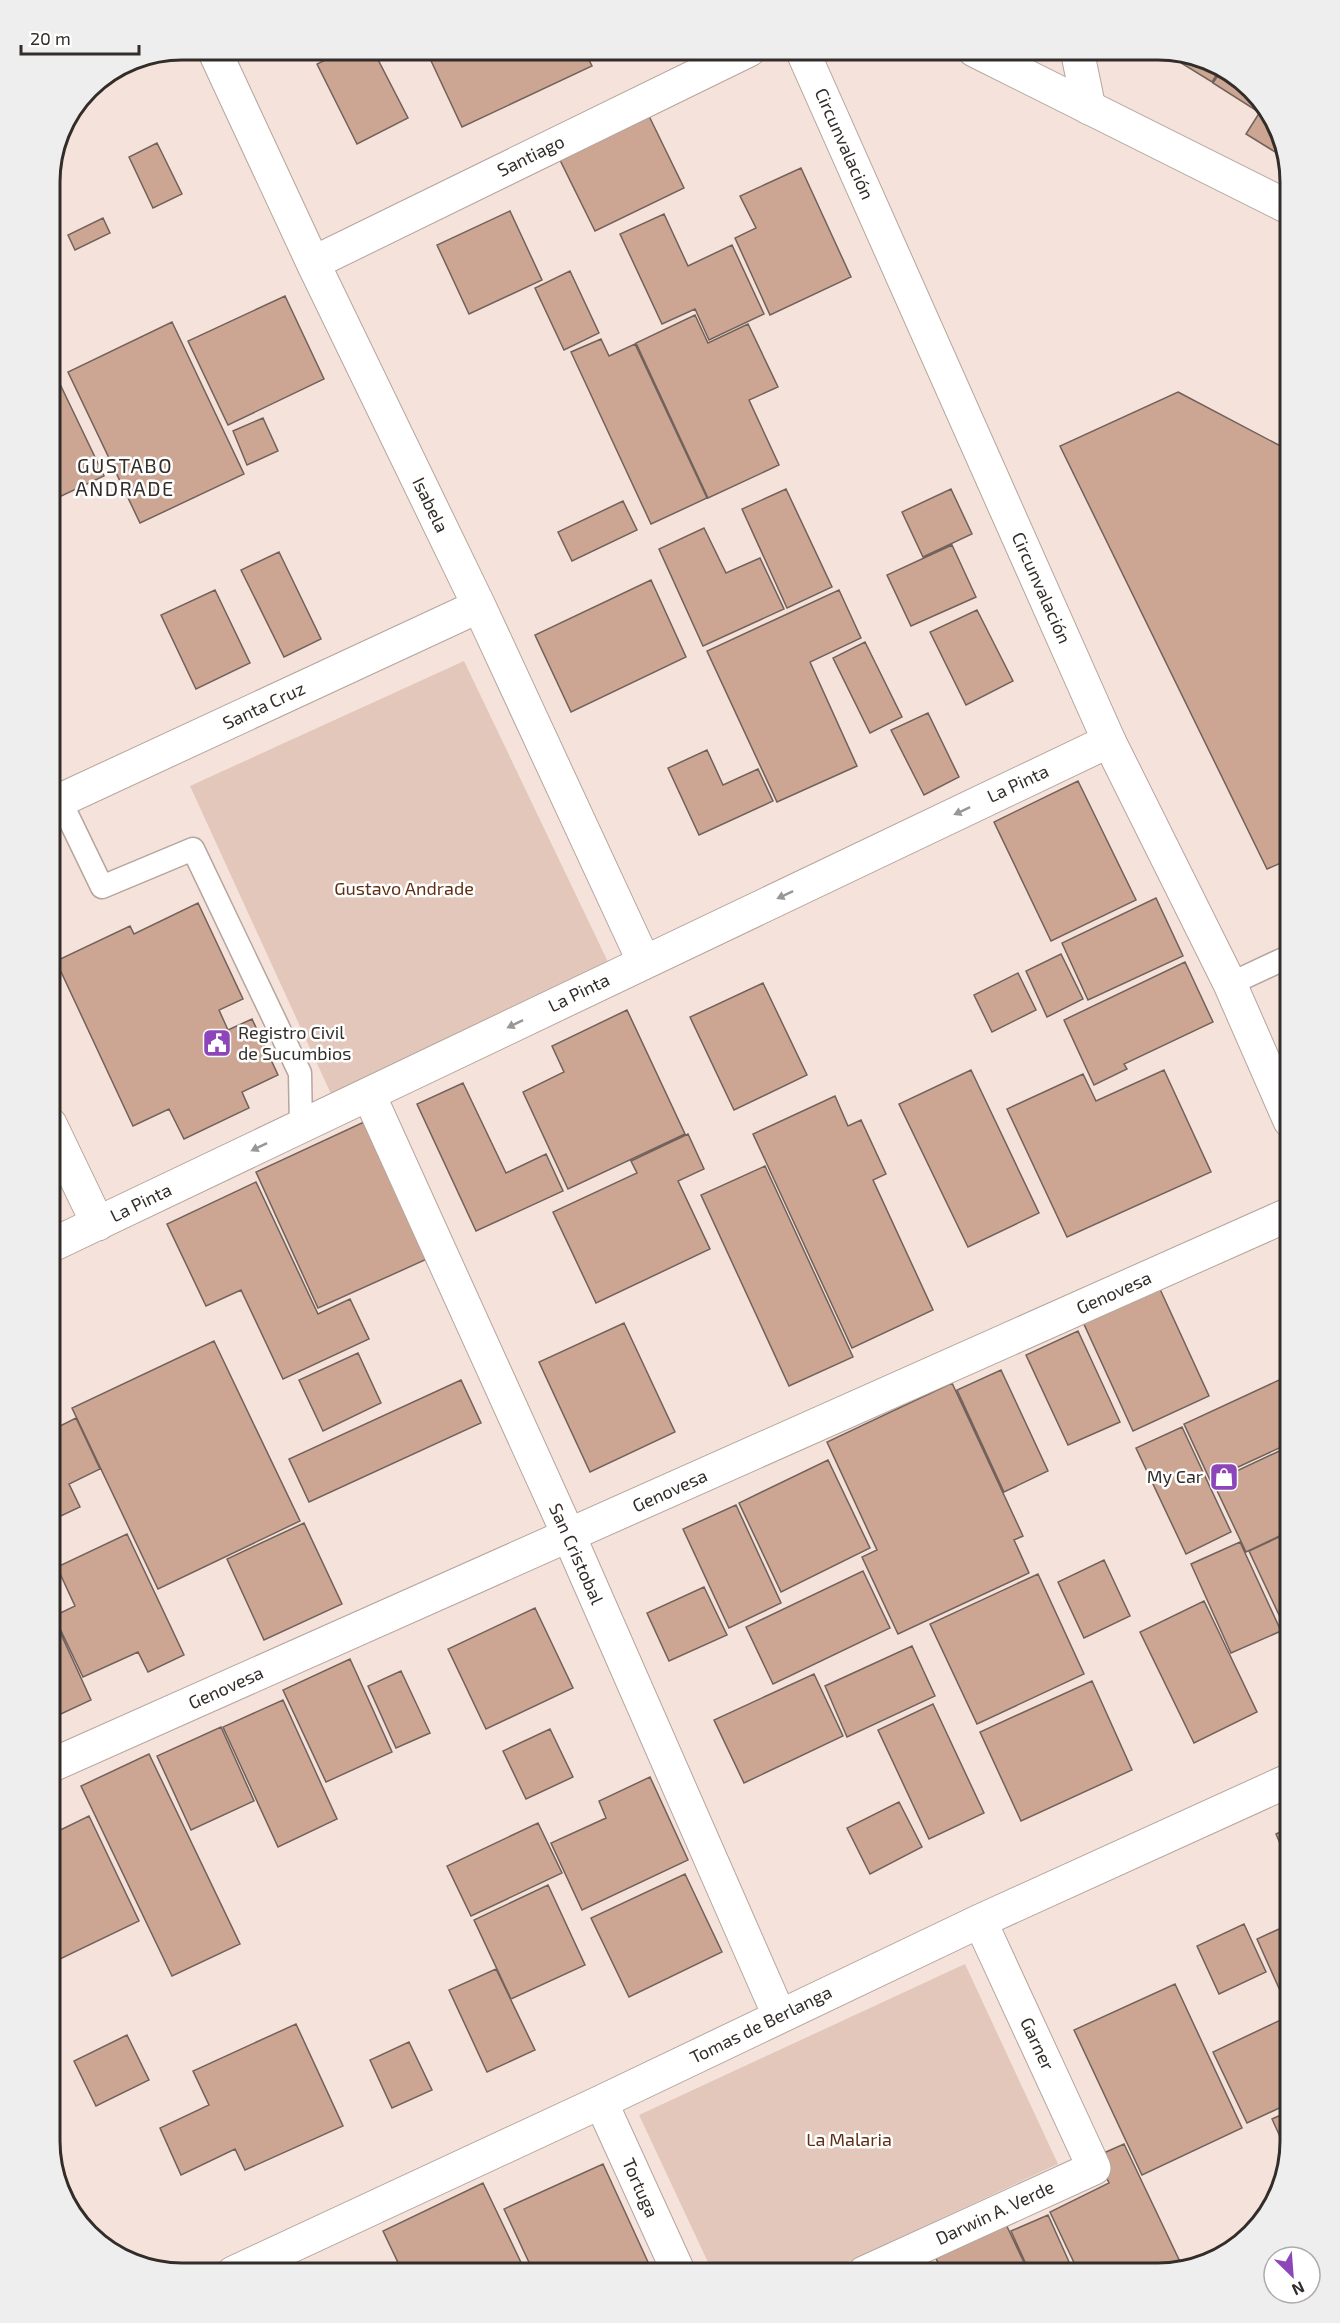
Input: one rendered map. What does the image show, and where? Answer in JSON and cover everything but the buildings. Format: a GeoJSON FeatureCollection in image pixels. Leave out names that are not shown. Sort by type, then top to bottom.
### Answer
{"type":"FeatureCollection","features":[{"type":"Feature","properties":{"kind":"main road","name":"Isabela"},"geometry":{"type":"LineString","coordinates":[[219,60],[313,263],[479,606],[644,962]]}},
{"type":"Feature","properties":{"kind":"main road","name":"Santiago"},"geometry":{"type":"LineString","coordinates":[[313,263],[729,60]]}},
{"type":"Feature","properties":{"kind":"main road","name":"Circunvalación"},"geometry":{"type":"LineString","coordinates":[[806,60],[1109,741],[1230,984],[1280,1098]]}},
{"type":"Feature","properties":{"kind":"main road"},"geometry":{"type":"LineString","coordinates":[[994,60],[1280,203]]}},
{"type":"Feature","properties":{"kind":"main road"},"geometry":{"type":"LineString","coordinates":[[1079,60],[1089,108]]}},
{"type":"Feature","properties":{"kind":"main road","name":"Santa Cruz"},"geometry":{"type":"LineString","coordinates":[[60,800],[479,606]]}},
{"type":"Feature","properties":{"kind":"main road","name":"La Pinta"},"geometry":{"type":"LineString","coordinates":[[60,1241],[1109,741]]}},
{"type":"Feature","properties":{"kind":"main road","name":"San Cristobal"},"geometry":{"type":"LineString","coordinates":[[369,1095],[568,1536],[780,2015]]}},
{"type":"Feature","properties":{"kind":"main road"},"geometry":{"type":"LineString","coordinates":[[60,1146],[98,1224]]}},
{"type":"Feature","properties":{"kind":"main road","name":"Genovesa"},"geometry":{"type":"LineString","coordinates":[[60,1762],[1280,1218]]}},
{"type":"Feature","properties":{"kind":"main road","name":"Tomas de Berlanga"},"geometry":{"type":"LineString","coordinates":[[255,2263],[601,2102],[981,1921],[1280,1785]]}},
{"type":"Feature","properties":{"kind":"main road","name":"Garner"},"geometry":{"type":"LineString","coordinates":[[981,1921],[1094,2168]]}},
{"type":"Feature","properties":{"kind":"main road","name":"Tortuga"},"geometry":{"type":"LineString","coordinates":[[601,2102],[674,2263]]}},
{"type":"Feature","properties":{"kind":"main road","name":"Darwin A. Verde"},"geometry":{"type":"LineString","coordinates":[[905,2263],[1094,2168]]}},
{"type":"Feature","properties":{"kind":"lane"},"geometry":{"type":"LineString","coordinates":[[60,811],[102,887],[193,849],[300,1073],[301,1127]]}},
{"type":"Feature","properties":{"kind":"lane"},"geometry":{"type":"LineString","coordinates":[[1230,984],[1280,961]]}},
{"type":"Feature","properties":{"kind":"green space","name":"Gustavo Andrade"},"geometry":{"type":"Polygon","coordinates":[[[464,661],[609,964],[331,1094],[190,786],[464,661]]]}},
{"type":"Feature","properties":{"kind":"green space","name":"La Malaria"},"geometry":{"type":"Polygon","coordinates":[[[965,1964],[1058,2164],[845,2263],[708,2263],[639,2115],[965,1964]]]}},
{"type":"Feature","properties":{"kind":"place","name":"Registro Civil de Sucumbios"},"geometry":{"type":"Point","coordinates":[217,1043]}},
{"type":"Feature","properties":{"kind":"place","name":"My Car"},"geometry":{"type":"Point","coordinates":[1224,1477]}},
{"type":"Feature","properties":{"kind":"district","name":"GUSTABO ANDRADE"},"geometry":{"type":"Point","coordinates":[125,478]}}]}
